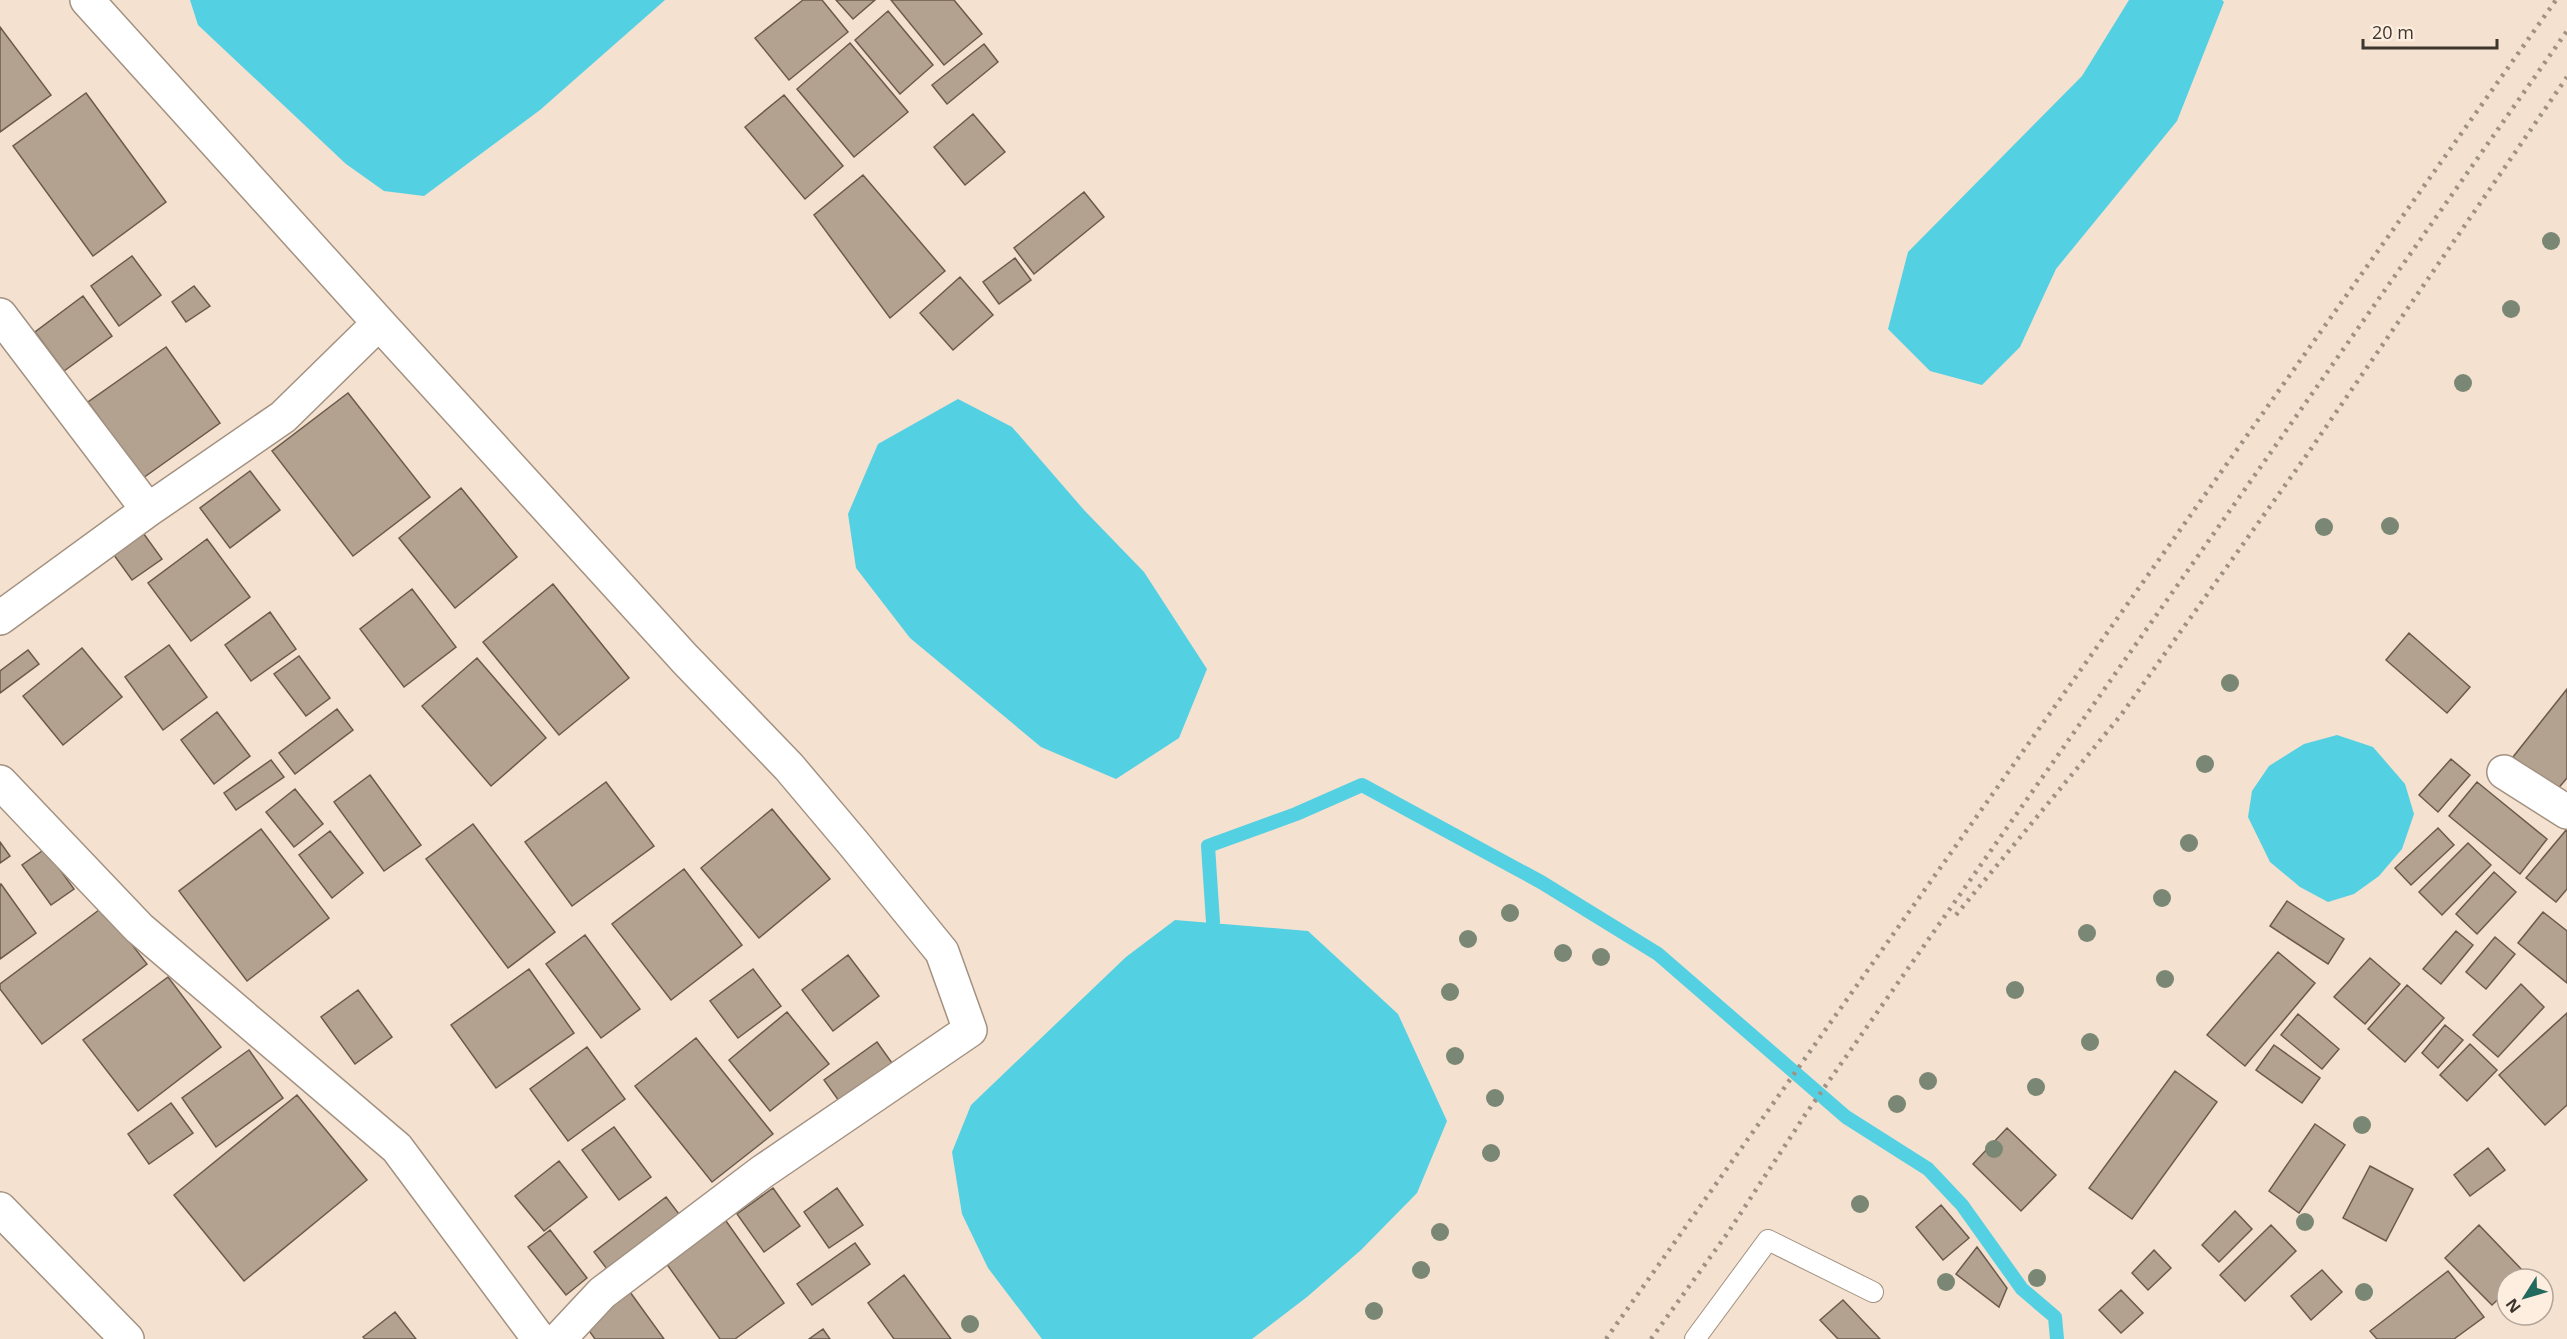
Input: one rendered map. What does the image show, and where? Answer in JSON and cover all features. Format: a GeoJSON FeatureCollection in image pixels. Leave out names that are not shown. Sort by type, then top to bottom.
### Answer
{"type":"FeatureCollection","features":[{"type":"Feature","properties":{"kind":"street"},"geometry":{"type":"LineString","coordinates":[[87,0],[685,659],[789,767],[942,952],[970,1030],[762,1172],[602,1293],[559,1339]]}},
{"type":"Feature","properties":{"kind":"street"},"geometry":{"type":"LineString","coordinates":[[0,315],[148,510]]}},
{"type":"Feature","properties":{"kind":"street"},"geometry":{"type":"LineString","coordinates":[[0,618],[148,510],[283,417],[379,323]]}},
{"type":"Feature","properties":{"kind":"street"},"geometry":{"type":"LineString","coordinates":[[2504,772],[2567,812]]}},
{"type":"Feature","properties":{"kind":"street"},"geometry":{"type":"LineString","coordinates":[[0,782],[139,928],[397,1149],[539,1339]]}},
{"type":"Feature","properties":{"kind":"street"},"geometry":{"type":"LineString","coordinates":[[0,1209],[127,1339]]}},
{"type":"Feature","properties":{"kind":"lane"},"geometry":{"type":"LineString","coordinates":[[1695,1339],[1768,1240],[1873,1292]]}},
{"type":"Feature","properties":{"kind":"water"},"geometry":{"type":"Polygon","coordinates":[[[190,0],[665,0],[540,110],[424,196],[384,191],[346,164],[198,25],[190,0]]]}},
{"type":"Feature","properties":{"kind":"water"},"geometry":{"type":"Polygon","coordinates":[[[2129,0],[2222,0],[2224,2],[2177,121],[2056,269],[2020,347],[1982,385],[1930,371],[1888,329],[1908,252],[2082,76],[2129,0]]]}},
{"type":"Feature","properties":{"kind":"water"},"geometry":{"type":"Polygon","coordinates":[[[958,399],[1012,427],[1084,510],[1144,572],[1207,669],[1179,738],[1116,779],[1041,747],[910,638],[856,568],[848,514],[878,444],[958,399]]]}},
{"type":"Feature","properties":{"kind":"water"},"geometry":{"type":"Polygon","coordinates":[[[2337,735],[2373,747],[2405,784],[2414,814],[2402,849],[2379,876],[2354,894],[2328,902],[2300,887],[2270,862],[2248,817],[2252,791],[2269,766],[2304,744],[2337,735]]]}},
{"type":"Feature","properties":{"kind":"water"},"geometry":{"type":"Polygon","coordinates":[[[1175,920],[1308,931],[1398,1014],[1447,1121],[1417,1193],[1361,1250],[1307,1297],[1252,1339],[1042,1339],[988,1268],[962,1214],[952,1152],[971,1105],[1126,957],[1175,920]]]}},
{"type":"Feature","properties":{"kind":"building"},"geometry":{"type":"Polygon","coordinates":[[[803,0],[822,0],[848,32],[789,80],[755,38],[803,0]]]}},
{"type":"Feature","properties":{"kind":"building"},"geometry":{"type":"Polygon","coordinates":[[[836,0],[875,0],[853,19],[836,0]]]}},
{"type":"Feature","properties":{"kind":"building"},"geometry":{"type":"Polygon","coordinates":[[[891,0],[954,0],[982,34],[944,65],[891,0]]]}},
{"type":"Feature","properties":{"kind":"building"},"geometry":{"type":"Polygon","coordinates":[[[888,11],[933,65],[900,94],[855,40],[888,11]]]}},
{"type":"Feature","properties":{"kind":"building"},"geometry":{"type":"Polygon","coordinates":[[[0,27],[51,95],[0,132],[0,27]]]}},
{"type":"Feature","properties":{"kind":"building"},"geometry":{"type":"Polygon","coordinates":[[[850,43],[908,112],[854,157],[797,89],[850,43]]]}},
{"type":"Feature","properties":{"kind":"building"},"geometry":{"type":"Polygon","coordinates":[[[984,44],[998,62],[947,104],[932,85],[984,44]]]}},
{"type":"Feature","properties":{"kind":"building"},"geometry":{"type":"Polygon","coordinates":[[[86,93],[166,202],[93,256],[13,146],[86,93]]]}},
{"type":"Feature","properties":{"kind":"building"},"geometry":{"type":"Polygon","coordinates":[[[784,95],[843,166],[805,199],[745,127],[784,95]]]}},
{"type":"Feature","properties":{"kind":"building"},"geometry":{"type":"Polygon","coordinates":[[[973,114],[1005,152],[965,185],[934,147],[973,114]]]}},
{"type":"Feature","properties":{"kind":"building"},"geometry":{"type":"Polygon","coordinates":[[[863,175],[945,271],[890,318],[814,215],[863,175]]]}},
{"type":"Feature","properties":{"kind":"building"},"geometry":{"type":"Polygon","coordinates":[[[1084,192],[1104,217],[1034,274],[1014,248],[1084,192]]]}},
{"type":"Feature","properties":{"kind":"building"},"geometry":{"type":"Polygon","coordinates":[[[132,256],[161,295],[119,326],[91,286],[132,256]]]}},
{"type":"Feature","properties":{"kind":"building"},"geometry":{"type":"Polygon","coordinates":[[[1015,258],[1031,280],[999,304],[983,282],[1015,258]]]}},
{"type":"Feature","properties":{"kind":"building"},"geometry":{"type":"Polygon","coordinates":[[[960,277],[993,315],[953,350],[920,313],[960,277]]]}},
{"type":"Feature","properties":{"kind":"building"},"geometry":{"type":"Polygon","coordinates":[[[194,286],[210,306],[186,322],[172,302],[194,286]]]}},
{"type":"Feature","properties":{"kind":"building"},"geometry":{"type":"Polygon","coordinates":[[[83,296],[112,336],[64,371],[35,332],[83,296]]]}},
{"type":"Feature","properties":{"kind":"building"},"geometry":{"type":"Polygon","coordinates":[[[166,347],[220,423],[143,478],[88,402],[166,347]]]}},
{"type":"Feature","properties":{"kind":"building"},"geometry":{"type":"Polygon","coordinates":[[[348,393],[430,497],[353,556],[272,451],[348,393]]]}},
{"type":"Feature","properties":{"kind":"building"},"geometry":{"type":"Polygon","coordinates":[[[250,471],[280,510],[230,548],[200,508],[250,471]]]}},
{"type":"Feature","properties":{"kind":"building"},"geometry":{"type":"Polygon","coordinates":[[[461,488],[517,557],[455,608],[399,538],[461,488]]]}},
{"type":"Feature","properties":{"kind":"building"},"geometry":{"type":"Polygon","coordinates":[[[141,530],[162,559],[132,580],[111,551],[141,530]]]}},
{"type":"Feature","properties":{"kind":"building"},"geometry":{"type":"Polygon","coordinates":[[[207,539],[250,597],[191,641],[148,583],[207,539]]]}},
{"type":"Feature","properties":{"kind":"building"},"geometry":{"type":"Polygon","coordinates":[[[553,584],[629,678],[559,735],[483,642],[553,584]]]}},
{"type":"Feature","properties":{"kind":"building"},"geometry":{"type":"Polygon","coordinates":[[[412,589],[456,647],[404,687],[360,629],[412,589]]]}},
{"type":"Feature","properties":{"kind":"building"},"geometry":{"type":"Polygon","coordinates":[[[270,612],[296,649],[251,681],[225,645],[270,612]]]}},
{"type":"Feature","properties":{"kind":"building"},"geometry":{"type":"Polygon","coordinates":[[[2409,633],[2470,687],[2447,713],[2386,660],[2409,633]]]}},
{"type":"Feature","properties":{"kind":"building"},"geometry":{"type":"Polygon","coordinates":[[[169,645],[207,697],[163,730],[125,677],[169,645]]]}},
{"type":"Feature","properties":{"kind":"building"},"geometry":{"type":"Polygon","coordinates":[[[82,648],[122,697],[63,745],[23,696],[82,648]]]}},
{"type":"Feature","properties":{"kind":"building"},"geometry":{"type":"Polygon","coordinates":[[[28,650],[39,664],[0,693],[0,671],[28,650]]]}},
{"type":"Feature","properties":{"kind":"building"},"geometry":{"type":"Polygon","coordinates":[[[299,656],[330,698],[306,716],[274,674],[299,656]]]}},
{"type":"Feature","properties":{"kind":"building"},"geometry":{"type":"Polygon","coordinates":[[[477,658],[546,738],[491,786],[422,706],[477,658]]]}},
{"type":"Feature","properties":{"kind":"building"},"geometry":{"type":"Polygon","coordinates":[[[2567,689],[2567,778],[2556,791],[2513,757],[2567,689]]]}},
{"type":"Feature","properties":{"kind":"building"},"geometry":{"type":"Polygon","coordinates":[[[337,709],[353,730],[295,774],[279,753],[337,709]]]}},
{"type":"Feature","properties":{"kind":"building"},"geometry":{"type":"Polygon","coordinates":[[[217,712],[250,756],[214,784],[181,740],[217,712]]]}},
{"type":"Feature","properties":{"kind":"building"},"geometry":{"type":"Polygon","coordinates":[[[2451,759],[2470,775],[2438,812],[2419,795],[2451,759]]]}},
{"type":"Feature","properties":{"kind":"building"},"geometry":{"type":"Polygon","coordinates":[[[271,760],[284,777],[236,810],[224,793],[271,760]]]}},
{"type":"Feature","properties":{"kind":"building"},"geometry":{"type":"Polygon","coordinates":[[[370,775],[421,845],[384,871],[334,802],[370,775]]]}},
{"type":"Feature","properties":{"kind":"building"},"geometry":{"type":"Polygon","coordinates":[[[606,782],[654,846],[572,906],[525,842],[606,782]]]}},
{"type":"Feature","properties":{"kind":"building"},"geometry":{"type":"Polygon","coordinates":[[[2477,782],[2547,839],[2520,874],[2449,816],[2477,782]]]}},
{"type":"Feature","properties":{"kind":"building"},"geometry":{"type":"Polygon","coordinates":[[[295,789],[323,824],[294,847],[266,812],[295,789]]]}},
{"type":"Feature","properties":{"kind":"building"},"geometry":{"type":"Polygon","coordinates":[[[772,809],[830,879],[759,938],[701,868],[772,809]]]}},
{"type":"Feature","properties":{"kind":"building"},"geometry":{"type":"Polygon","coordinates":[[[473,824],[555,932],[508,968],[426,859],[473,824]]]}},
{"type":"Feature","properties":{"kind":"building"},"geometry":{"type":"Polygon","coordinates":[[[2438,828],[2454,845],[2411,885],[2395,868],[2438,828]]]}},
{"type":"Feature","properties":{"kind":"building"},"geometry":{"type":"Polygon","coordinates":[[[261,829],[329,918],[247,981],[179,891],[261,829]]]}},
{"type":"Feature","properties":{"kind":"building"},"geometry":{"type":"Polygon","coordinates":[[[2567,829],[2567,889],[2556,902],[2526,878],[2567,829]]]}},
{"type":"Feature","properties":{"kind":"building"},"geometry":{"type":"Polygon","coordinates":[[[330,831],[363,873],[332,898],[299,855],[330,831]]]}},
{"type":"Feature","properties":{"kind":"building"},"geometry":{"type":"Polygon","coordinates":[[[0,842],[10,856],[0,863],[0,842]]]}},
{"type":"Feature","properties":{"kind":"building"},"geometry":{"type":"Polygon","coordinates":[[[2468,843],[2491,865],[2442,915],[2419,892],[2468,843]]]}},
{"type":"Feature","properties":{"kind":"building"},"geometry":{"type":"Polygon","coordinates":[[[45,849],[74,889],[51,905],[22,865],[45,849]]]}},
{"type":"Feature","properties":{"kind":"building"},"geometry":{"type":"Polygon","coordinates":[[[684,869],[742,945],[671,1000],[612,924],[684,869]]]}},
{"type":"Feature","properties":{"kind":"building"},"geometry":{"type":"Polygon","coordinates":[[[2494,872],[2516,892],[2477,934],[2456,914],[2494,872]]]}},
{"type":"Feature","properties":{"kind":"building"},"geometry":{"type":"Polygon","coordinates":[[[0,884],[36,933],[0,959],[0,884]]]}},
{"type":"Feature","properties":{"kind":"building"},"geometry":{"type":"Polygon","coordinates":[[[2287,901],[2344,939],[2328,964],[2270,926],[2287,901]]]}},
{"type":"Feature","properties":{"kind":"building"},"geometry":{"type":"Polygon","coordinates":[[[103,907],[147,964],[42,1044],[0,989],[0,984],[103,907]]]}},
{"type":"Feature","properties":{"kind":"building"},"geometry":{"type":"Polygon","coordinates":[[[2543,912],[2567,931],[2567,983],[2518,943],[2543,912]]]}},
{"type":"Feature","properties":{"kind":"building"},"geometry":{"type":"Polygon","coordinates":[[[2456,931],[2473,945],[2441,984],[2423,969],[2456,931]]]}},
{"type":"Feature","properties":{"kind":"building"},"geometry":{"type":"Polygon","coordinates":[[[585,935],[640,1009],[601,1038],[546,964],[585,935]]]}},
{"type":"Feature","properties":{"kind":"building"},"geometry":{"type":"Polygon","coordinates":[[[2495,937],[2515,954],[2486,989],[2466,972],[2495,937]]]}},
{"type":"Feature","properties":{"kind":"building"},"geometry":{"type":"Polygon","coordinates":[[[2278,952],[2315,983],[2245,1066],[2207,1035],[2278,952]]]}},
{"type":"Feature","properties":{"kind":"building"},"geometry":{"type":"Polygon","coordinates":[[[848,955],[879,996],[833,1031],[802,990],[848,955]]]}},
{"type":"Feature","properties":{"kind":"building"},"geometry":{"type":"Polygon","coordinates":[[[2370,958],[2400,984],[2365,1024],[2334,997],[2370,958]]]}},
{"type":"Feature","properties":{"kind":"building"},"geometry":{"type":"Polygon","coordinates":[[[529,969],[574,1033],[496,1088],[451,1025],[529,969]]]}},
{"type":"Feature","properties":{"kind":"building"},"geometry":{"type":"Polygon","coordinates":[[[753,969],[781,1006],[738,1038],[710,1001],[753,969]]]}},
{"type":"Feature","properties":{"kind":"building"},"geometry":{"type":"Polygon","coordinates":[[[168,977],[221,1047],[138,1111],[83,1040],[168,977]]]}},
{"type":"Feature","properties":{"kind":"building"},"geometry":{"type":"Polygon","coordinates":[[[2521,984],[2544,1007],[2498,1057],[2473,1035],[2521,984]]]}},
{"type":"Feature","properties":{"kind":"building"},"geometry":{"type":"Polygon","coordinates":[[[2407,985],[2444,1018],[2405,1062],[2368,1029],[2407,985]]]}},
{"type":"Feature","properties":{"kind":"building"},"geometry":{"type":"Polygon","coordinates":[[[358,990],[392,1037],[355,1064],[321,1017],[358,990]]]}},
{"type":"Feature","properties":{"kind":"building"},"geometry":{"type":"Polygon","coordinates":[[[787,1012],[829,1064],[770,1111],[729,1060],[787,1012]]]}},
{"type":"Feature","properties":{"kind":"building"},"geometry":{"type":"Polygon","coordinates":[[[2567,1013],[2567,1105],[2545,1125],[2499,1075],[2567,1013]]]}},
{"type":"Feature","properties":{"kind":"building"},"geometry":{"type":"Polygon","coordinates":[[[2298,1014],[2339,1049],[2322,1069],[2281,1035],[2298,1014]]]}},
{"type":"Feature","properties":{"kind":"building"},"geometry":{"type":"Polygon","coordinates":[[[2445,1025],[2463,1040],[2438,1068],[2422,1053],[2445,1025]]]}},
{"type":"Feature","properties":{"kind":"building"},"geometry":{"type":"Polygon","coordinates":[[[696,1038],[773,1134],[712,1182],[635,1086],[696,1038]]]}},
{"type":"Feature","properties":{"kind":"building"},"geometry":{"type":"Polygon","coordinates":[[[877,1042],[897,1070],[844,1108],[824,1080],[877,1042]]]}},
{"type":"Feature","properties":{"kind":"building"},"geometry":{"type":"Polygon","coordinates":[[[2470,1044],[2497,1070],[2467,1101],[2440,1075],[2470,1044]]]}},
{"type":"Feature","properties":{"kind":"building"},"geometry":{"type":"Polygon","coordinates":[[[2274,1045],[2320,1078],[2302,1103],[2256,1070],[2274,1045]]]}},
{"type":"Feature","properties":{"kind":"building"},"geometry":{"type":"Polygon","coordinates":[[[587,1047],[625,1099],[568,1141],[530,1089],[587,1047]]]}},
{"type":"Feature","properties":{"kind":"building"},"geometry":{"type":"Polygon","coordinates":[[[249,1050],[283,1098],[216,1147],[182,1098],[249,1050]]]}},
{"type":"Feature","properties":{"kind":"building"},"geometry":{"type":"Polygon","coordinates":[[[2175,1071],[2217,1102],[2132,1219],[2089,1188],[2175,1071]]]}},
{"type":"Feature","properties":{"kind":"building"},"geometry":{"type":"Polygon","coordinates":[[[297,1095],[367,1180],[244,1281],[174,1195],[297,1095]]]}},
{"type":"Feature","properties":{"kind":"building"},"geometry":{"type":"Polygon","coordinates":[[[171,1103],[193,1133],[149,1164],[128,1134],[171,1103]]]}},
{"type":"Feature","properties":{"kind":"building"},"geometry":{"type":"Polygon","coordinates":[[[2315,1124],[2345,1145],[2299,1213],[2269,1191],[2315,1124]]]}},
{"type":"Feature","properties":{"kind":"building"},"geometry":{"type":"Polygon","coordinates":[[[614,1127],[651,1177],[619,1200],[582,1150],[614,1127]]]}},
{"type":"Feature","properties":{"kind":"building"},"geometry":{"type":"Polygon","coordinates":[[[2007,1128],[2056,1175],[2021,1211],[1973,1164],[2007,1128]]]}},
{"type":"Feature","properties":{"kind":"building"},"geometry":{"type":"Polygon","coordinates":[[[2488,1148],[2505,1170],[2470,1196],[2454,1175],[2488,1148]]]}},
{"type":"Feature","properties":{"kind":"building"},"geometry":{"type":"Polygon","coordinates":[[[559,1161],[587,1197],[544,1231],[515,1196],[559,1161]]]}},
{"type":"Feature","properties":{"kind":"building"},"geometry":{"type":"Polygon","coordinates":[[[2370,1166],[2413,1189],[2386,1241],[2343,1218],[2370,1166]]]}},
{"type":"Feature","properties":{"kind":"building"},"geometry":{"type":"Polygon","coordinates":[[[773,1188],[800,1226],[764,1252],[737,1214],[773,1188]]]}},
{"type":"Feature","properties":{"kind":"building"},"geometry":{"type":"Polygon","coordinates":[[[837,1188],[863,1225],[829,1248],[804,1212],[837,1188]]]}},
{"type":"Feature","properties":{"kind":"building"},"geometry":{"type":"Polygon","coordinates":[[[666,1197],[682,1218],[610,1273],[594,1252],[666,1197]]]}},
{"type":"Feature","properties":{"kind":"building"},"geometry":{"type":"Polygon","coordinates":[[[1941,1205],[1969,1238],[1943,1260],[1916,1227],[1941,1205]]]}},
{"type":"Feature","properties":{"kind":"building"},"geometry":{"type":"Polygon","coordinates":[[[2235,1211],[2252,1229],[2219,1262],[2202,1245],[2235,1211]]]}},
{"type":"Feature","properties":{"kind":"building"},"geometry":{"type":"Polygon","coordinates":[[[726,1221],[784,1303],[735,1339],[720,1339],[666,1263],[726,1221]]]}},
{"type":"Feature","properties":{"kind":"building"},"geometry":{"type":"Polygon","coordinates":[[[2271,1225],[2296,1251],[2245,1301],[2220,1275],[2271,1225]]]}},
{"type":"Feature","properties":{"kind":"building"},"geometry":{"type":"Polygon","coordinates":[[[2479,1225],[2519,1267],[2495,1267],[2495,1302],[2492,1305],[2445,1258],[2479,1225]]]}},
{"type":"Feature","properties":{"kind":"building"},"geometry":{"type":"Polygon","coordinates":[[[550,1230],[587,1278],[566,1295],[528,1247],[550,1230]]]}},
{"type":"Feature","properties":{"kind":"building"},"geometry":{"type":"Polygon","coordinates":[[[855,1243],[870,1264],[812,1305],[797,1284],[855,1243]]]}},
{"type":"Feature","properties":{"kind":"building"},"geometry":{"type":"Polygon","coordinates":[[[1977,1247],[2007,1288],[1999,1307],[1956,1274],[1977,1247]]]}},
{"type":"Feature","properties":{"kind":"building"},"geometry":{"type":"Polygon","coordinates":[[[2154,1250],[2171,1268],[2148,1290],[2132,1273],[2154,1250]]]}},
{"type":"Feature","properties":{"kind":"building"},"geometry":{"type":"Polygon","coordinates":[[[2322,1270],[2342,1292],[2311,1320],[2291,1296],[2322,1270]]]}},
{"type":"Feature","properties":{"kind":"building"},"geometry":{"type":"Polygon","coordinates":[[[2448,1271],[2484,1317],[2454,1339],[2377,1339],[2370,1331],[2448,1271]]]}},
{"type":"Feature","properties":{"kind":"building"},"geometry":{"type":"Polygon","coordinates":[[[904,1275],[951,1339],[894,1339],[868,1303],[904,1275]]]}},
{"type":"Feature","properties":{"kind":"building"},"geometry":{"type":"Polygon","coordinates":[[[2121,1290],[2143,1313],[2121,1333],[2099,1310],[2121,1290]]]}},
{"type":"Feature","properties":{"kind":"building"},"geometry":{"type":"Polygon","coordinates":[[[630,1292],[664,1339],[595,1339],[585,1325],[630,1292]]]}},
{"type":"Feature","properties":{"kind":"building"},"geometry":{"type":"Polygon","coordinates":[[[1843,1300],[1880,1339],[1838,1339],[1820,1320],[1843,1300]]]}},
{"type":"Feature","properties":{"kind":"building"},"geometry":{"type":"Polygon","coordinates":[[[395,1312],[416,1339],[365,1339],[363,1337],[395,1312]]]}},
{"type":"Feature","properties":{"kind":"building"},"geometry":{"type":"Polygon","coordinates":[[[823,1329],[830,1339],[809,1339],[823,1329]]]}},
{"type":"Feature","properties":{"kind":"waterway"},"geometry":{"type":"LineString","coordinates":[[1213,922],[1208,846],[1296,814],[1362,785],[1541,882],[1658,954],[1846,1117],[1928,1169],[1962,1205],[2022,1289],[2055,1317],[2057,1339]]}},
{"type":"Feature","properties":{"kind":"railway"},"geometry":{"type":"LineString","coordinates":[[1606,1339],[2556,0]]}},
{"type":"Feature","properties":{"kind":"railway"},"geometry":{"type":"LineString","coordinates":[[1651,1339],[1727,1234],[1805,1115],[2567,31]]}},
{"type":"Feature","properties":{"kind":"railway"},"geometry":{"type":"LineString","coordinates":[[1956,915],[2121,715],[2306,456],[2567,77]]}}]}
